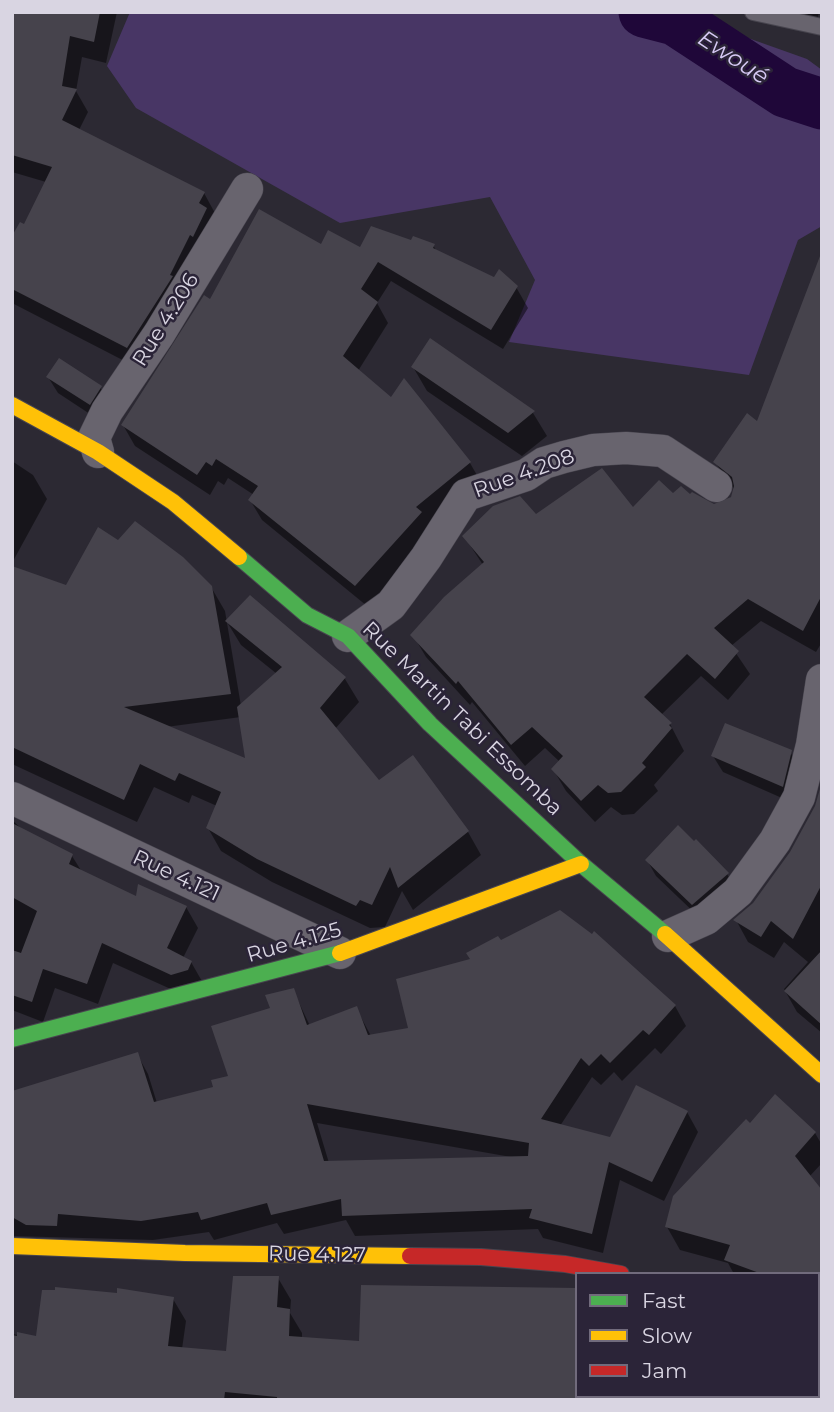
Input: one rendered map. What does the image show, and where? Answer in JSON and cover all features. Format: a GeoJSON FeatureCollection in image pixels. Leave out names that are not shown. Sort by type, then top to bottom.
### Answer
{"type":"FeatureCollection","features":[{"type":"Feature","properties":{"kind":"street","name":"Rue 4.206"},"geometry":{"type":"LineString","coordinates":[[98,452],[94,438],[107,411],[159,334],[247,189]]}},
{"type":"Feature","properties":{"kind":"street","name":"Rue Martin Tabi Essomba"},"geometry":{"type":"LineString","coordinates":[[12,405],[98,452],[173,502],[307,615],[348,636],[430,724],[581,864],[668,936],[822,1075]]}},
{"type":"Feature","properties":{"kind":"street","name":"Rue 4.208"},"geometry":{"type":"LineString","coordinates":[[348,636],[391,605],[426,558],[466,495],[526,475],[544,463],[593,450],[626,448],[663,451],[716,486]]}},
{"type":"Feature","properties":{"kind":"street"},"geometry":{"type":"LineString","coordinates":[[668,936],[706,919],[738,892],[775,841],[799,797],[812,745],[822,680]]}},
{"type":"Feature","properties":{"kind":"street","name":"Rue 4.121"},"geometry":{"type":"LineString","coordinates":[[12,798],[340,953]]}},
{"type":"Feature","properties":{"kind":"street","name":"Rue 4.125"},"geometry":{"type":"LineString","coordinates":[[12,1039],[340,953],[581,864]]}},
{"type":"Feature","properties":{"kind":"street","name":"Rue 4.127"},"geometry":{"type":"LineString","coordinates":[[12,1246],[185,1253],[481,1257],[565,1264],[610,1272]]}},
{"type":"Feature","properties":{"kind":"lane"},"geometry":{"type":"LineString","coordinates":[[753,12],[822,27]]}},
{"type":"Feature","properties":{"kind":"shaded area"},"geometry":{"type":"Polygon","coordinates":[[[130,12],[675,12],[807,59],[822,70],[822,226],[798,240],[749,375],[509,342],[535,280],[490,197],[340,223],[136,108],[107,66],[130,12]]]}},
{"type":"Feature","properties":{"kind":"building"},"geometry":{"type":"Polygon","coordinates":[[[12,12],[100,12],[94,42],[70,36],[62,86],[77,89],[62,120],[205,192],[199,203],[207,208],[193,237],[190,235],[170,275],[173,276],[127,348],[12,289],[12,236],[20,222],[24,224],[52,167],[12,155],[12,12]]]}},
{"type":"Feature","properties":{"kind":"building"},"geometry":{"type":"Polygon","coordinates":[[[259,209],[321,244],[328,230],[360,247],[371,226],[411,240],[413,236],[435,244],[433,248],[494,277],[499,269],[518,286],[491,330],[378,262],[361,289],[378,302],[343,356],[391,397],[404,378],[471,462],[416,507],[422,512],[355,586],[248,500],[258,486],[216,459],[212,466],[206,462],[197,475],[121,425],[204,295],[210,299],[259,209]]]}},
{"type":"Feature","properties":{"kind":"building"},"geometry":{"type":"Polygon","coordinates":[[[820,256],[822,595],[803,631],[748,599],[714,628],[739,651],[715,679],[687,654],[644,697],[672,723],[669,725],[672,728],[642,763],[646,767],[621,792],[608,793],[598,785],[581,801],[551,769],[563,756],[532,727],[511,745],[458,681],[456,684],[410,635],[444,597],[484,562],[462,536],[493,506],[520,496],[536,514],[602,468],[633,507],[659,480],[673,493],[681,486],[690,494],[692,492],[714,504],[731,497],[734,486],[732,477],[713,462],[747,413],[757,421],[820,256]]]}},
{"type":"Feature","properties":{"kind":"building"},"geometry":{"type":"Polygon","coordinates":[[[430,338],[535,411],[508,433],[411,367],[430,338]]]}},
{"type":"Feature","properties":{"kind":"building"},"geometry":{"type":"Polygon","coordinates":[[[59,358],[102,386],[90,405],[46,377],[59,358]]]}},
{"type":"Feature","properties":{"kind":"building"},"geometry":{"type":"Polygon","coordinates":[[[135,521],[183,557],[212,586],[231,694],[124,707],[245,758],[237,707],[282,667],[225,621],[250,595],[346,677],[320,708],[379,780],[413,755],[469,831],[398,888],[390,867],[372,905],[360,900],[356,906],[257,859],[206,828],[221,792],[179,773],[175,781],[140,764],[124,800],[12,747],[12,566],[66,585],[98,527],[118,540],[135,521]]]}},
{"type":"Feature","properties":{"kind":"building"},"geometry":{"type":"Polygon","coordinates":[[[725,723],[792,750],[783,787],[711,756],[725,723]]]}},
{"type":"Feature","properties":{"kind":"building"},"geometry":{"type":"Polygon","coordinates":[[[822,782],[822,884],[793,939],[771,921],[761,937],[733,920],[753,903],[790,852],[815,806],[822,782]]]}},
{"type":"Feature","properties":{"kind":"building"},"geometry":{"type":"Polygon","coordinates":[[[12,823],[73,854],[69,864],[136,896],[138,884],[187,906],[167,948],[192,961],[188,970],[171,975],[102,943],[87,984],[43,969],[32,1002],[12,995],[12,950],[21,953],[37,911],[12,897],[12,823]]]}},
{"type":"Feature","properties":{"kind":"building"},"geometry":{"type":"Polygon","coordinates":[[[678,825],[694,841],[696,839],[729,873],[692,905],[645,860],[678,825]]]}},
{"type":"Feature","properties":{"kind":"building"},"geometry":{"type":"Polygon","coordinates":[[[560,910],[592,934],[594,931],[676,1005],[649,1035],[643,1030],[610,1063],[601,1054],[589,1066],[581,1058],[541,1119],[610,1137],[636,1085],[688,1111],[652,1182],[609,1162],[592,1234],[529,1218],[532,1209],[342,1216],[341,1199],[271,1215],[267,1203],[201,1220],[198,1212],[141,1221],[58,1214],[57,1226],[26,1225],[12,1217],[12,1091],[138,1052],[154,1102],[213,1087],[211,1080],[228,1076],[211,1026],[270,1008],[265,995],[294,988],[307,1025],[357,1006],[368,1035],[408,1028],[396,979],[470,959],[466,953],[498,936],[501,940],[560,910]],[[307,1104],[324,1161],[528,1156],[529,1143],[307,1104]]]}},
{"type":"Feature","properties":{"kind":"building"},"geometry":{"type":"Polygon","coordinates":[[[822,950],[822,1025],[784,991],[822,950]]]}},
{"type":"Feature","properties":{"kind":"building"},"geometry":{"type":"Polygon","coordinates":[[[775,1094],[816,1132],[795,1156],[822,1190],[822,1274],[757,1272],[724,1260],[730,1245],[665,1227],[673,1196],[746,1119],[750,1123],[775,1094]]]}},
{"type":"Feature","properties":{"kind":"building"},"geometry":{"type":"Polygon","coordinates":[[[233,1276],[279,1276],[277,1307],[290,1309],[289,1336],[359,1341],[361,1285],[575,1288],[577,1400],[277,1400],[277,1397],[225,1392],[224,1400],[12,1400],[12,1335],[17,1336],[17,1332],[36,1336],[42,1290],[55,1290],[55,1287],[117,1293],[117,1288],[174,1297],[168,1346],[226,1351],[233,1276]]]}},
{"type":"Feature","properties":{"kind":"waterway","name":"Ewoué"},"geometry":{"type":"LineString","coordinates":[[644,12],[675,20],[785,92],[822,104]]}},
{"type":"Feature","properties":{"kind":"traffic: fast"},"geometry":{"type":"LineString","coordinates":[[239,557],[307,615],[348,636],[430,724],[581,864],[665,934]]}},
{"type":"Feature","properties":{"kind":"traffic: fast"},"geometry":{"type":"LineString","coordinates":[[12,1039],[340,953]]}},
{"type":"Feature","properties":{"kind":"traffic: slow"},"geometry":{"type":"LineString","coordinates":[[12,405],[98,452],[173,502],[239,557]]}},
{"type":"Feature","properties":{"kind":"traffic: slow"},"geometry":{"type":"LineString","coordinates":[[340,953],[581,864]]}},
{"type":"Feature","properties":{"kind":"traffic: slow"},"geometry":{"type":"LineString","coordinates":[[665,934],[822,1075]]}},
{"type":"Feature","properties":{"kind":"traffic: slow"},"geometry":{"type":"LineString","coordinates":[[12,1246],[185,1253],[410,1256]]}},
{"type":"Feature","properties":{"kind":"traffic: jam"},"geometry":{"type":"LineString","coordinates":[[410,1256],[481,1257],[565,1264],[610,1272]]}}]}
